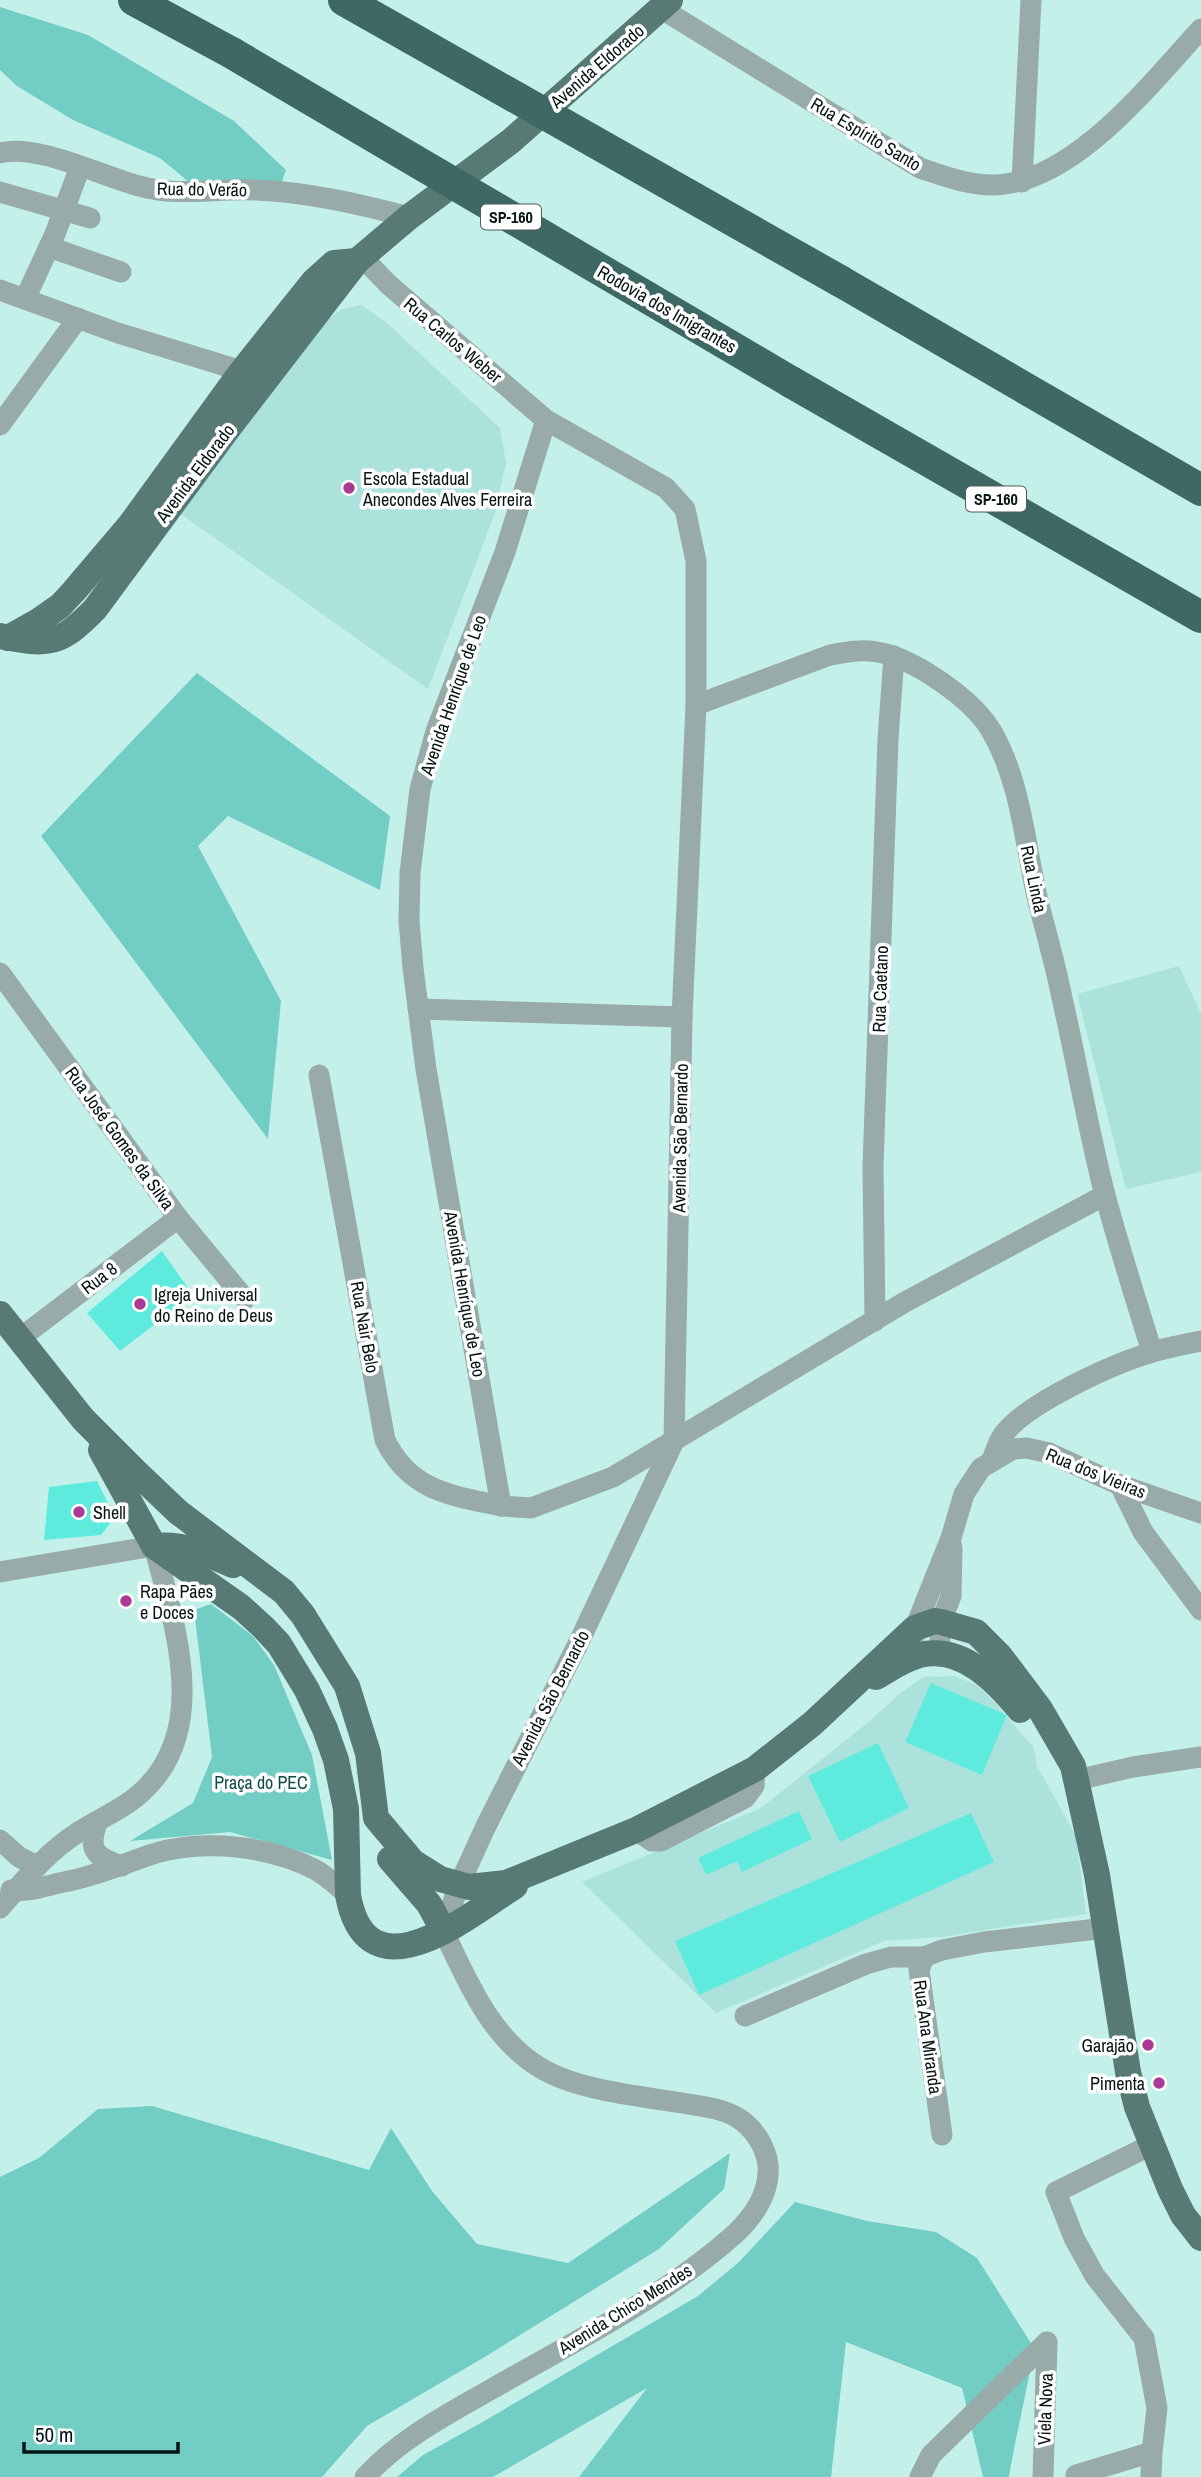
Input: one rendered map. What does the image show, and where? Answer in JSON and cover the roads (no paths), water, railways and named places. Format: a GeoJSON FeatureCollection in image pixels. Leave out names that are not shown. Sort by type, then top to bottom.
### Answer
{"type":"FeatureCollection","features":[{"type":"Feature","properties":{"kind":"highway","name":"Rodovia dos Imigrantes"},"geometry":{"type":"LineString","coordinates":[[134,0],[232,53],[791,382],[1201,617]]}},
{"type":"Feature","properties":{"kind":"highway"},"geometry":{"type":"LineString","coordinates":[[344,0],[840,281],[1201,490]]}},
{"type":"Feature","properties":{"kind":"main road","name":"Avenida Eldorado"},"geometry":{"type":"LineString","coordinates":[[4,637],[43,643],[59,639],[75,630],[95,609],[138,531],[252,378],[359,259],[409,217],[511,141],[666,5]]}},
{"type":"Feature","properties":{"kind":"main road"},"geometry":{"type":"LineString","coordinates":[[0,1314],[83,1419],[178,1512],[284,1592],[317,1634],[347,1686],[368,1753],[377,1832],[383,1851],[429,1904],[443,1930]]}},
{"type":"Feature","properties":{"kind":"main road"},"geometry":{"type":"LineString","coordinates":[[83,1419],[154,1546],[241,1607],[263,1627],[279,1644],[307,1690],[336,1760],[346,1809],[348,1895],[354,1917],[372,1940],[388,1947],[403,1948],[419,1944],[544,1868]]}},
{"type":"Feature","properties":{"kind":"main road"},"geometry":{"type":"LineString","coordinates":[[154,1546],[171,1544],[191,1548],[270,1581]]}},
{"type":"Feature","properties":{"kind":"main road"},"geometry":{"type":"LineString","coordinates":[[376,1818],[413,1862],[440,1879],[459,1885],[482,1887],[506,1882],[636,1830],[755,1769],[812,1724],[915,1628],[935,1621],[976,1632],[1000,1656],[1040,1709],[1073,1766],[1106,1928],[1128,2072],[1137,2107],[1151,2145],[1183,2214],[1201,2238]]}},
{"type":"Feature","properties":{"kind":"main road"},"geometry":{"type":"LineString","coordinates":[[848,1691],[897,1664],[929,1654],[968,1662],[991,1678],[1009,1696],[1077,1780]]}},
{"type":"Feature","properties":{"kind":"street"},"geometry":{"type":"LineString","coordinates":[[1022,181],[1031,0]]}},
{"type":"Feature","properties":{"kind":"street","name":"Rua Espírito Santo"},"geometry":{"type":"LineString","coordinates":[[666,5],[920,168],[959,181],[993,185],[1022,181],[1061,164],[1093,140],[1201,29]]}},
{"type":"Feature","properties":{"kind":"street","name":"Rua do Verão"},"geometry":{"type":"LineString","coordinates":[[0,153],[16,149],[152,189],[201,192],[258,190],[336,200],[409,217]]}},
{"type":"Feature","properties":{"kind":"street"},"geometry":{"type":"LineString","coordinates":[[25,299],[64,211],[80,167]]}},
{"type":"Feature","properties":{"kind":"street"},"geometry":{"type":"LineString","coordinates":[[0,192],[90,218]]}},
{"type":"Feature","properties":{"kind":"street"},"geometry":{"type":"LineString","coordinates":[[49,247],[121,272]]}},
{"type":"Feature","properties":{"kind":"street","name":"Rua Carlos Weber"},"geometry":{"type":"LineString","coordinates":[[359,259],[547,420]]}},
{"type":"Feature","properties":{"kind":"street"},"geometry":{"type":"LineString","coordinates":[[0,290],[252,378]]}},
{"type":"Feature","properties":{"kind":"street"},"geometry":{"type":"LineString","coordinates":[[0,425],[78,318]]}},
{"type":"Feature","properties":{"kind":"street","name":"Avenida São Bernardo"},"geometry":{"type":"LineString","coordinates":[[443,1930],[459,1885],[485,1828],[589,1621],[674,1441],[682,1017],[696,705],[696,561],[685,509],[666,488],[547,420]]}},
{"type":"Feature","properties":{"kind":"street","name":"Avenida Henríque de Leo"},"geometry":{"type":"LineString","coordinates":[[501,1506],[426,1069],[410,921],[410,873],[420,789],[436,731],[505,552],[547,420]]}},
{"type":"Feature","properties":{"kind":"street","name":"Rua Linda"},"geometry":{"type":"LineString","coordinates":[[696,705],[830,655],[852,651],[878,652],[894,656],[932,675],[979,713],[992,731],[1016,789],[1038,902],[1105,1195],[1152,1352]]}},
{"type":"Feature","properties":{"kind":"street","name":"Rua Caetano"},"geometry":{"type":"LineString","coordinates":[[875,1321],[873,1166],[888,739],[894,656]]}},
{"type":"Feature","properties":{"kind":"street","name":"Rua José Gomes da Silva"},"geometry":{"type":"LineString","coordinates":[[0,973],[178,1218],[245,1299]]}},
{"type":"Feature","properties":{"kind":"street"},"geometry":{"type":"LineString","coordinates":[[418,1009],[682,1017]]}},
{"type":"Feature","properties":{"kind":"street","name":"Rua Nair Belo"},"geometry":{"type":"LineString","coordinates":[[319,1075],[385,1440],[394,1459],[421,1483],[460,1497],[501,1506]]}},
{"type":"Feature","properties":{"kind":"street"},"geometry":{"type":"LineString","coordinates":[[501,1506],[531,1508],[613,1477],[905,1302],[1105,1195]]}},
{"type":"Feature","properties":{"kind":"street","name":"Rua 8"},"geometry":{"type":"LineString","coordinates":[[19,1339],[178,1218]]}},
{"type":"Feature","properties":{"kind":"street"},"geometry":{"type":"LineString","coordinates":[[951,1538],[951,1596],[929,1654],[915,1641],[915,1628],[951,1538],[964,1494],[975,1476],[992,1460],[1002,1437],[1035,1407],[1083,1381],[1152,1352],[1201,1340]]}},
{"type":"Feature","properties":{"kind":"street","name":"Rua dos Vieiras"},"geometry":{"type":"LineString","coordinates":[[992,1460],[1013,1449],[1039,1450],[1120,1485],[1201,1513]]}},
{"type":"Feature","properties":{"kind":"street"},"geometry":{"type":"LineString","coordinates":[[1120,1485],[1143,1532],[1201,1610]]}},
{"type":"Feature","properties":{"kind":"street"},"geometry":{"type":"LineString","coordinates":[[0,1572],[154,1546],[172,1615],[183,1682],[180,1724],[172,1752],[157,1778],[136,1798],[78,1832],[8,1889],[0,1908]]}},
{"type":"Feature","properties":{"kind":"street"},"geometry":{"type":"LineString","coordinates":[[1077,1780],[1133,1767],[1201,1757]]}},
{"type":"Feature","properties":{"kind":"street"},"geometry":{"type":"LineString","coordinates":[[97,1823],[92,1837],[97,1854],[122,1866]]}},
{"type":"Feature","properties":{"kind":"street"},"geometry":{"type":"LineString","coordinates":[[0,1840],[19,1857],[37,1866]]}},
{"type":"Feature","properties":{"kind":"street"},"geometry":{"type":"LineString","coordinates":[[8,1889],[77,1880],[157,1853],[209,1846],[291,1859],[316,1870],[348,1895]]}},
{"type":"Feature","properties":{"kind":"street","name":"Rua Ana Miranda"},"geometry":{"type":"LineString","coordinates":[[942,2135],[919,1970],[923,1957],[942,1950],[984,1942],[1106,1928]]}},
{"type":"Feature","properties":{"kind":"street","name":"Avenida Chico Mendes"},"geometry":{"type":"LineString","coordinates":[[365,2477],[393,2449],[432,2423],[649,2298],[709,2257],[745,2225],[762,2200],[769,2175],[766,2152],[753,2132],[737,2118],[711,2108],[578,2083],[537,2066],[509,2042],[476,2000],[443,1930]]}},
{"type":"Feature","properties":{"kind":"street"},"geometry":{"type":"LineString","coordinates":[[745,2016],[866,1964],[891,1957],[923,1957]]}},
{"type":"Feature","properties":{"kind":"street"},"geometry":{"type":"LineString","coordinates":[[1151,2145],[1056,2192],[1074,2238],[1095,2276],[1144,2338],[1157,2408],[1151,2477]]}},
{"type":"Feature","properties":{"kind":"street","name":"Viela Nova"},"geometry":{"type":"LineString","coordinates":[[920,2477],[931,2455],[1047,2342],[1043,2477]]}},
{"type":"Feature","properties":{"kind":"street"},"geometry":{"type":"LineString","coordinates":[[1076,2475],[1152,2452]]}},
{"type":"Feature","properties":{"kind":"place","name":"Escola Estadual Anecondes Alves Ferreira"},"geometry":{"type":"Point","coordinates":[349,488]}},
{"type":"Feature","properties":{"kind":"place","name":"Igreja Universal do Reino de Deus"},"geometry":{"type":"Point","coordinates":[140,1304]}},
{"type":"Feature","properties":{"kind":"place","name":"Shell"},"geometry":{"type":"Point","coordinates":[79,1512]}},
{"type":"Feature","properties":{"kind":"place","name":"Rapa Pães e Doces"},"geometry":{"type":"Point","coordinates":[126,1601]}},
{"type":"Feature","properties":{"kind":"place","name":"Garajão"},"geometry":{"type":"Point","coordinates":[1148,2045]}},
{"type":"Feature","properties":{"kind":"place","name":"Pimenta"},"geometry":{"type":"Point","coordinates":[1159,2083]}},
{"type":"Feature","properties":{"kind":"park label","name":"Praça do PEC"},"geometry":{"type":"Point","coordinates":[261,1782]}}]}
